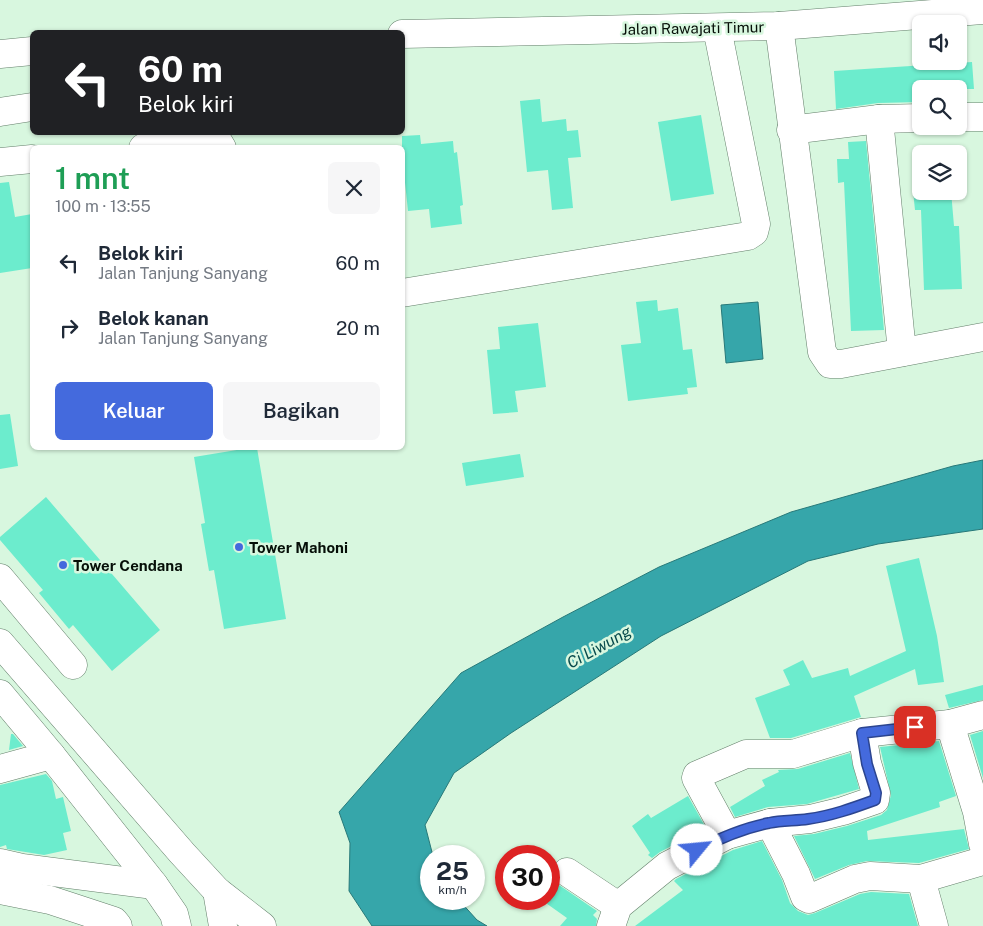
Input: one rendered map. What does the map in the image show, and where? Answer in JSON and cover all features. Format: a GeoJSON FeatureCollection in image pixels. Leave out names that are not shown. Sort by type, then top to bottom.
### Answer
{"type":"FeatureCollection","features":[{"type":"Feature","properties":{"kind":"street","name":"Jalan Rawajati Timur"},"geometry":{"type":"LineString","coordinates":[[405,34],[779,26],[983,10]]}},
{"type":"Feature","properties":{"kind":"street"},"geometry":{"type":"LineString","coordinates":[[779,26],[791,130],[822,352],[830,364],[842,364],[983,337]]}},
{"type":"Feature","properties":{"kind":"street"},"geometry":{"type":"LineString","coordinates":[[405,292],[748,236],[754,232],[756,224],[718,28]]}},
{"type":"Feature","properties":{"kind":"street"},"geometry":{"type":"LineString","coordinates":[[0,54],[30,51]]}},
{"type":"Feature","properties":{"kind":"street"},"geometry":{"type":"LineString","coordinates":[[0,112],[30,107]]}},
{"type":"Feature","properties":{"kind":"street"},"geometry":{"type":"LineString","coordinates":[[967,118],[983,117]]}},
{"type":"Feature","properties":{"kind":"street"},"geometry":{"type":"LineString","coordinates":[[791,130],[879,119],[912,118]]}},
{"type":"Feature","properties":{"kind":"street"},"geometry":{"type":"LineString","coordinates":[[879,119],[902,352]]}},
{"type":"Feature","properties":{"kind":"street"},"geometry":{"type":"LineString","coordinates":[[169,145],[213,140]]}},
{"type":"Feature","properties":{"kind":"street"},"geometry":{"type":"LineString","coordinates":[[0,162],[30,159]]}},
{"type":"Feature","properties":{"kind":"street"},"geometry":{"type":"LineString","coordinates":[[0,578],[74,666]]}},
{"type":"Feature","properties":{"kind":"street"},"geometry":{"type":"LineString","coordinates":[[0,643],[217,891],[262,926]]}},
{"type":"Feature","properties":{"kind":"street"},"geometry":{"type":"LineString","coordinates":[[0,694],[154,886],[174,914],[177,926]]}},
{"type":"Feature","properties":{"kind":"street"},"geometry":{"type":"LineString","coordinates":[[727,835],[696,778],[697,775],[746,754],[793,754],[862,733],[950,724],[983,715]]}},
{"type":"Feature","properties":{"kind":"street"},"geometry":{"type":"LineString","coordinates":[[950,724],[977,812],[983,844]]}},
{"type":"Feature","properties":{"kind":"street"},"geometry":{"type":"LineString","coordinates":[[567,872],[614,916],[667,866],[727,835],[770,822],[810,819],[843,812],[875,800],[876,793],[867,764],[862,733]]}},
{"type":"Feature","properties":{"kind":"street"},"geometry":{"type":"LineString","coordinates":[[0,769],[51,756]]}},
{"type":"Feature","properties":{"kind":"street"},"geometry":{"type":"LineString","coordinates":[[770,822],[796,874],[805,897],[809,899],[855,880],[870,876],[920,879],[983,861]]}},
{"type":"Feature","properties":{"kind":"street"},"geometry":{"type":"LineString","coordinates":[[0,863],[22,868],[154,886]]}},
{"type":"Feature","properties":{"kind":"street"},"geometry":{"type":"LineString","coordinates":[[920,879],[934,926]]}},
{"type":"Feature","properties":{"kind":"street"},"geometry":{"type":"LineString","coordinates":[[0,890],[50,900],[114,921],[118,926]]}},
{"type":"Feature","properties":{"kind":"street"},"geometry":{"type":"LineString","coordinates":[[217,891],[223,926]]}},
{"type":"Feature","properties":{"kind":"water"},"geometry":{"type":"Polygon","coordinates":[[[758,302],[763,359],[726,363],[721,305],[758,302]]]}},
{"type":"Feature","properties":{"kind":"water","name":"Ci Liwung"},"geometry":{"type":"Polygon","coordinates":[[[983,460],[983,529],[878,544],[808,561],[661,636],[511,733],[454,773],[425,825],[430,845],[420,845],[420,910],[468,910],[477,920],[487,926],[372,926],[349,891],[350,843],[339,812],[461,673],[659,567],[791,512],[953,466],[983,460]]]}},
{"type":"Feature","properties":{"kind":"building"},"geometry":{"type":"Polygon","coordinates":[[[967,62],[972,62],[974,89],[967,89],[967,80],[912,80],[912,102],[878,103],[836,109],[834,71],[912,66],[912,70],[967,70],[967,62]]]}},
{"type":"Feature","properties":{"kind":"building"},"geometry":{"type":"Polygon","coordinates":[[[540,99],[542,122],[566,119],[567,131],[578,130],[581,157],[568,158],[573,208],[552,210],[548,170],[527,172],[520,101],[540,99]]]}},
{"type":"Feature","properties":{"kind":"building"},"geometry":{"type":"Polygon","coordinates":[[[701,115],[714,194],[671,201],[658,122],[701,115]]]}},
{"type":"Feature","properties":{"kind":"building"},"geometry":{"type":"Polygon","coordinates":[[[420,135],[421,144],[453,141],[454,153],[457,152],[463,205],[460,206],[462,224],[431,228],[429,209],[408,211],[405,182],[405,145],[402,145],[402,136],[420,135]]]}},
{"type":"Feature","properties":{"kind":"building"},"geometry":{"type":"Polygon","coordinates":[[[866,141],[884,330],[851,331],[844,182],[838,183],[837,159],[849,159],[848,142],[866,141]]]}},
{"type":"Feature","properties":{"kind":"building"},"geometry":{"type":"Polygon","coordinates":[[[9,182],[15,217],[30,214],[30,268],[0,273],[0,183],[9,182]]]}},
{"type":"Feature","properties":{"kind":"building"},"geometry":{"type":"Polygon","coordinates":[[[914,200],[952,200],[954,226],[959,226],[962,289],[924,290],[921,210],[915,210],[914,200]]]}},
{"type":"Feature","properties":{"kind":"building"},"geometry":{"type":"Polygon","coordinates":[[[657,300],[658,311],[678,308],[683,350],[692,349],[697,387],[687,388],[688,394],[628,401],[621,345],[641,343],[636,302],[657,300]]]}},
{"type":"Feature","properties":{"kind":"building"},"geometry":{"type":"Polygon","coordinates":[[[538,323],[546,387],[515,391],[518,412],[493,414],[487,350],[500,349],[498,327],[538,323]]]}},
{"type":"Feature","properties":{"kind":"building"},"geometry":{"type":"Polygon","coordinates":[[[10,414],[18,466],[0,469],[0,415],[10,414]]]}},
{"type":"Feature","properties":{"kind":"building","name":"Tower Mahoni"},"geometry":{"type":"Polygon","coordinates":[[[237,450],[257,450],[286,619],[224,629],[214,570],[209,571],[201,524],[205,523],[194,457],[237,450]]]}},
{"type":"Feature","properties":{"kind":"building"},"geometry":{"type":"Polygon","coordinates":[[[520,454],[524,477],[466,486],[462,463],[520,454]]]}},
{"type":"Feature","properties":{"kind":"building","name":"Tower Cendana"},"geometry":{"type":"Polygon","coordinates":[[[46,497],[160,630],[112,671],[73,625],[69,629],[39,593],[43,590],[0,540],[0,537],[46,497]]]}},
{"type":"Feature","properties":{"kind":"building"},"geometry":{"type":"Polygon","coordinates":[[[919,558],[937,636],[944,682],[918,685],[915,669],[854,696],[861,717],[791,738],[770,738],[755,698],[790,685],[783,670],[803,660],[812,678],[848,668],[850,676],[906,651],[886,566],[919,558]]]}},
{"type":"Feature","properties":{"kind":"building"},"geometry":{"type":"Polygon","coordinates":[[[983,685],[983,700],[949,708],[945,695],[983,685]]]}},
{"type":"Feature","properties":{"kind":"building"},"geometry":{"type":"Polygon","coordinates":[[[983,731],[983,778],[970,735],[983,731]]]}},
{"type":"Feature","properties":{"kind":"building"},"geometry":{"type":"Polygon","coordinates":[[[11,734],[13,734],[23,746],[9,750],[11,734]]]}},
{"type":"Feature","properties":{"kind":"building"},"geometry":{"type":"Polygon","coordinates":[[[939,741],[956,796],[939,802],[940,807],[867,831],[868,840],[964,829],[969,849],[919,863],[867,861],[849,865],[815,879],[794,836],[814,834],[881,815],[887,810],[891,795],[880,747],[939,741]]]}},
{"type":"Feature","properties":{"kind":"building"},"geometry":{"type":"Polygon","coordinates":[[[850,753],[859,789],[807,804],[768,807],[735,817],[730,807],[765,786],[762,780],[779,772],[778,770],[798,769],[850,753]]]}},
{"type":"Feature","properties":{"kind":"building"},"geometry":{"type":"Polygon","coordinates":[[[46,774],[52,781],[56,799],[63,797],[71,831],[63,833],[67,850],[44,855],[7,849],[6,845],[0,847],[0,785],[46,774]]]}},
{"type":"Feature","properties":{"kind":"building"},"geometry":{"type":"Polygon","coordinates":[[[688,796],[706,828],[652,858],[648,855],[650,853],[632,826],[648,814],[651,818],[688,796]]]}},
{"type":"Feature","properties":{"kind":"building"},"geometry":{"type":"Polygon","coordinates":[[[762,841],[782,880],[790,903],[798,911],[808,915],[860,894],[871,892],[909,894],[918,926],[635,926],[683,890],[674,881],[676,879],[733,850],[762,841]]]}},
{"type":"Feature","properties":{"kind":"building"},"geometry":{"type":"Polygon","coordinates":[[[560,886],[597,911],[593,915],[597,919],[596,926],[560,926],[567,918],[556,910],[560,910],[560,886]]]}},
{"type":"Feature","properties":{"kind":"place","name":"Tower Mahoni"},"geometry":{"type":"Point","coordinates":[239,547]}},
{"type":"Feature","properties":{"kind":"place","name":"Tower Cendana"},"geometry":{"type":"Point","coordinates":[63,565]}},
{"type":"Feature","properties":{"kind":"route"},"geometry":{"type":"LineString","coordinates":[[697,850],[727,835],[755,826],[770,822],[810,819],[843,812],[875,800],[876,793],[862,743],[862,733],[915,727]]}}]}
